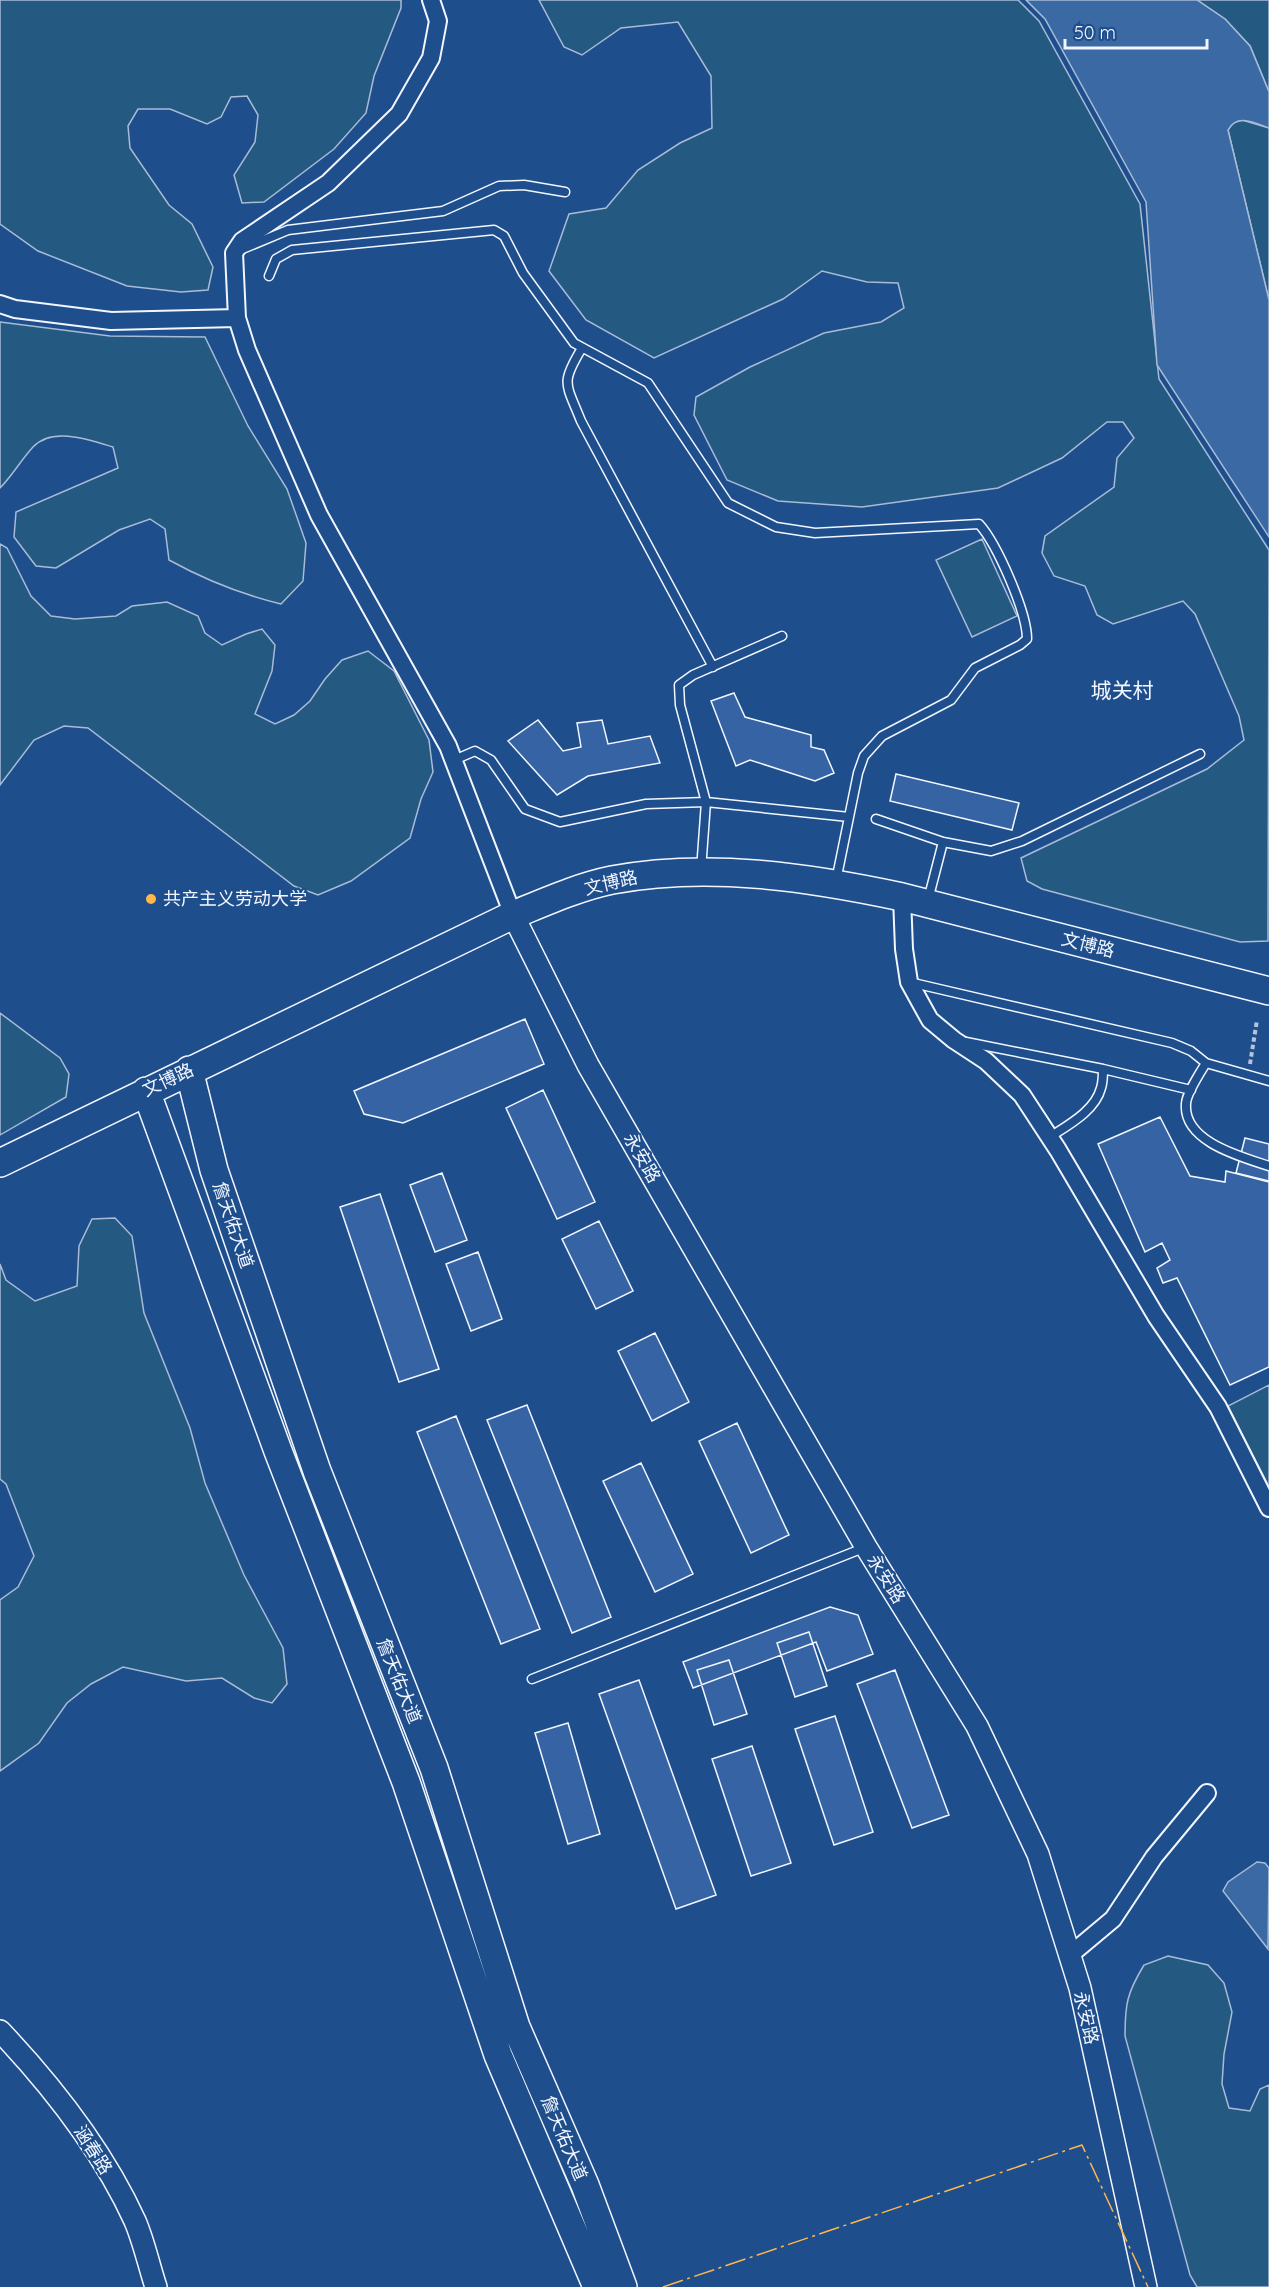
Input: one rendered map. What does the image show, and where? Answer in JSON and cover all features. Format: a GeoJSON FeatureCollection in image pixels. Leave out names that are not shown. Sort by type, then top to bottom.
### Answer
{"type":"FeatureCollection","features":[{"type":"Feature","properties":{"kind":"main road","name":"文博路"},"geometry":{"type":"LineString","coordinates":[[0,1163],[513,915],[556,897],[610,881],[656,874],[701,872],[786,877],[835,884],[915,900],[1269,991]]}},
{"type":"Feature","properties":{"kind":"main road","name":"詹天佑大道"},"geometry":{"type":"LineString","coordinates":[[189,1070],[214,1170],[318,1471],[434,1768],[516,2027],[585,2185],[623,2287]]}},
{"type":"Feature","properties":{"kind":"main road","name":"詹天佑大道"},"geometry":{"type":"LineString","coordinates":[[146,1091],[278,1451],[406,1782],[498,2055],[597,2287]]}},
{"type":"Feature","properties":{"kind":"street"},"geometry":{"type":"LineString","coordinates":[[431,0],[438,21],[431,58],[399,114],[328,183],[242,241],[234,253],[237,318],[247,350],[319,515],[448,746],[513,915]]}},
{"type":"Feature","properties":{"kind":"street"},"geometry":{"type":"LineString","coordinates":[[0,304],[15,309],[111,321],[237,318]]}},
{"type":"Feature","properties":{"kind":"street"},"geometry":{"type":"LineString","coordinates":[[915,900],[904,949],[909,982],[930,1020],[954,1040],[986,1060],[1022,1095],[1050,1137],[1156,1317],[1218,1407],[1269,1508]]}},
{"type":"Feature","properties":{"kind":"street","name":"永安路"},"geometry":{"type":"LineString","coordinates":[[513,915],[588,1065],[866,1547],[977,1726],[1038,1854],[1080,1988],[1146,2287]]}},
{"type":"Feature","properties":{"kind":"street"},"geometry":{"type":"LineString","coordinates":[[1070,1955],[1113,1918],[1154,1857],[1207,1793]]}},
{"type":"Feature","properties":{"kind":"street","name":"涵春路"},"geometry":{"type":"LineString","coordinates":[[0,2031],[56,2094],[99,2157],[135,2222],[156,2287]]}},
{"type":"Feature","properties":{"kind":"lane"},"geometry":{"type":"LineString","coordinates":[[234,253],[288,230],[443,211],[500,186],[524,185],[565,192]]}},
{"type":"Feature","properties":{"kind":"lane"},"geometry":{"type":"LineString","coordinates":[[269,276],[276,259],[292,250],[494,230],[504,236],[523,273],[574,343],[648,383],[728,503],[776,527],[815,533],[980,524],[987,532],[1015,592],[1027,625],[1027,639],[1020,645],[975,668],[951,700],[882,736],[864,756],[858,773],[835,884]]}},
{"type":"Feature","properties":{"kind":"lane"},"geometry":{"type":"LineString","coordinates":[[582,348],[567,372],[566,384],[581,421],[713,667]]}},
{"type":"Feature","properties":{"kind":"lane"},"geometry":{"type":"LineString","coordinates":[[701,872],[706,802],[680,705],[679,685],[693,675],[782,636]]}},
{"type":"Feature","properties":{"kind":"lane"},"geometry":{"type":"LineString","coordinates":[[454,760],[475,751],[491,760],[525,810],[560,822],[646,804],[706,802],[849,817]]}},
{"type":"Feature","properties":{"kind":"lane"},"geometry":{"type":"LineString","coordinates":[[876,819],[943,842],[991,851],[1006,847],[1200,753]]}},
{"type":"Feature","properties":{"kind":"lane"},"geometry":{"type":"LineString","coordinates":[[915,900],[943,842]]}},
{"type":"Feature","properties":{"kind":"lane"},"geometry":{"type":"LineString","coordinates":[[909,982],[1172,1043],[1191,1051],[1206,1063],[1269,1081]]}},
{"type":"Feature","properties":{"kind":"lane"},"geometry":{"type":"LineString","coordinates":[[954,1040],[1103,1069],[1191,1090]]}},
{"type":"Feature","properties":{"kind":"lane"},"geometry":{"type":"LineString","coordinates":[[1206,1063],[1185,1103],[1188,1118],[1199,1134],[1215,1147],[1269,1166]]}},
{"type":"Feature","properties":{"kind":"lane"},"geometry":{"type":"LineString","coordinates":[[1050,1137],[1080,1116],[1095,1102],[1101,1088],[1103,1069]]}},
{"type":"Feature","properties":{"kind":"lane"},"geometry":{"type":"LineString","coordinates":[[532,1679],[866,1547]]}},
{"type":"Feature","properties":{"kind":"path"},"geometry":{"type":"LineString","coordinates":[[1249,1075],[1257,1020]]}},
{"type":"Feature","properties":{"kind":"shaded area"},"geometry":{"type":"Polygon","coordinates":[[[0,0],[401,0],[401,8],[374,76],[366,113],[334,149],[264,202],[242,203],[234,175],[255,142],[258,115],[247,96],[231,97],[221,117],[207,124],[170,109],[138,109],[128,126],[130,148],[169,205],[192,224],[213,267],[208,290],[181,292],[127,286],[38,251],[0,224],[0,0]]]}},
{"type":"Feature","properties":{"kind":"shaded area"},"geometry":{"type":"Polygon","coordinates":[[[539,0],[1018,0],[1039,21],[1140,204],[1159,379],[1269,550],[1268,941],[1240,942],[1042,889],[1027,881],[1021,858],[1207,769],[1244,740],[1239,716],[1195,614],[1183,601],[1113,624],[1097,615],[1085,586],[1054,576],[1042,553],[1045,536],[1114,487],[1117,458],[1134,438],[1123,422],[1107,422],[1062,458],[998,488],[862,507],[778,501],[727,480],[694,415],[696,397],[750,367],[824,333],[881,322],[904,308],[898,283],[867,282],[822,271],[783,299],[654,358],[586,320],[549,271],[569,214],[606,208],[638,170],[680,143],[712,128],[711,76],[678,22],[621,28],[582,55],[564,47],[539,0]]]}},
{"type":"Feature","properties":{"kind":"shaded area"},"geometry":{"type":"Polygon","coordinates":[[[1026,0],[1197,0],[1225,19],[1250,46],[1269,92],[1269,128],[1241,121],[1236,122],[1228,130],[1269,300],[1269,537],[1157,365],[1146,202],[1045,19],[1026,0]]]}},
{"type":"Feature","properties":{"kind":"shaded area"},"geometry":{"type":"Polygon","coordinates":[[[1197,0],[1269,0],[1269,92],[1250,46],[1225,19],[1197,0]]]}},
{"type":"Feature","properties":{"kind":"shaded area"},"geometry":{"type":"Polygon","coordinates":[[[1242,120],[1269,128],[1269,300],[1228,130],[1233,123],[1242,120]]]}},
{"type":"Feature","properties":{"kind":"shaded area"},"geometry":{"type":"Polygon","coordinates":[[[0,322],[110,336],[205,337],[248,426],[287,489],[306,543],[303,581],[281,604],[224,586],[169,560],[165,529],[150,519],[119,530],[56,568],[36,566],[14,537],[16,512],[118,468],[113,447],[72,436],[50,437],[33,447],[0,488],[0,322]]]}},
{"type":"Feature","properties":{"kind":"shaded area"},"geometry":{"type":"Polygon","coordinates":[[[982,539],[1017,616],[972,637],[936,560],[982,539]]]}},
{"type":"Feature","properties":{"kind":"shaded area"},"geometry":{"type":"Polygon","coordinates":[[[0,544],[7,548],[31,596],[51,616],[75,619],[116,616],[132,606],[167,602],[198,616],[205,633],[222,645],[262,629],[275,645],[272,671],[255,714],[275,724],[294,715],[310,701],[342,660],[368,651],[394,671],[429,740],[433,772],[421,799],[410,838],[351,881],[318,895],[294,886],[88,728],[64,726],[34,740],[0,785],[0,544]]]}},
{"type":"Feature","properties":{"kind":"shaded area"},"geometry":{"type":"Polygon","coordinates":[[[0,1013],[60,1058],[69,1074],[66,1097],[0,1135],[0,1013]]]}},
{"type":"Feature","properties":{"kind":"shaded area"},"geometry":{"type":"Polygon","coordinates":[[[115,1218],[132,1236],[144,1313],[190,1428],[205,1483],[244,1575],[283,1648],[287,1684],[272,1703],[254,1698],[222,1678],[186,1681],[123,1667],[91,1684],[67,1703],[39,1743],[0,1771],[0,1600],[18,1587],[34,1556],[6,1484],[0,1479],[0,1264],[6,1280],[35,1301],[77,1286],[79,1246],[92,1219],[115,1218]]]}},
{"type":"Feature","properties":{"kind":"shaded area"},"geometry":{"type":"Polygon","coordinates":[[[1269,1385],[1269,1487],[1228,1406],[1269,1385]]]}},
{"type":"Feature","properties":{"kind":"shaded area"},"geometry":{"type":"Polygon","coordinates":[[[1257,1862],[1265,1863],[1269,1868],[1268,1949],[1223,1891],[1228,1882],[1257,1862]]]}},
{"type":"Feature","properties":{"kind":"shaded area"},"geometry":{"type":"Polygon","coordinates":[[[1168,1956],[1208,1965],[1224,1983],[1232,2012],[1224,2054],[1222,2084],[1229,2108],[1250,2111],[1260,2089],[1269,2085],[1269,2287],[1197,2287],[1190,2275],[1125,2036],[1128,1999],[1138,1975],[1144,1965],[1168,1956]]]}},
{"type":"Feature","properties":{"kind":"building"},"geometry":{"type":"Polygon","coordinates":[[[734,693],[745,717],[811,735],[811,747],[824,750],[834,773],[815,781],[750,760],[736,766],[711,701],[734,693]]]}},
{"type":"Feature","properties":{"kind":"building"},"geometry":{"type":"Polygon","coordinates":[[[538,720],[563,751],[581,747],[577,723],[602,720],[608,744],[650,736],[660,763],[588,776],[557,795],[508,741],[538,720]]]}},
{"type":"Feature","properties":{"kind":"building"},"geometry":{"type":"Polygon","coordinates":[[[896,774],[1019,803],[1012,830],[890,801],[896,774]]]}},
{"type":"Feature","properties":{"kind":"building"},"geometry":{"type":"Polygon","coordinates":[[[525,1019],[544,1064],[403,1123],[364,1114],[354,1091],[525,1019]]]}},
{"type":"Feature","properties":{"kind":"building"},"geometry":{"type":"Polygon","coordinates":[[[543,1090],[595,1202],[557,1219],[506,1108],[543,1090]]]}},
{"type":"Feature","properties":{"kind":"building"},"geometry":{"type":"Polygon","coordinates":[[[1160,1117],[1190,1176],[1225,1182],[1226,1171],[1269,1182],[1269,1367],[1230,1385],[1177,1278],[1163,1283],[1157,1268],[1170,1260],[1162,1243],[1145,1252],[1098,1144],[1160,1117]]]}},
{"type":"Feature","properties":{"kind":"building"},"geometry":{"type":"Polygon","coordinates":[[[1245,1138],[1269,1144],[1269,1181],[1236,1173],[1245,1138]]]}},
{"type":"Feature","properties":{"kind":"building"},"geometry":{"type":"Polygon","coordinates":[[[442,1173],[467,1240],[435,1252],[410,1185],[442,1173]]]}},
{"type":"Feature","properties":{"kind":"building"},"geometry":{"type":"Polygon","coordinates":[[[380,1194],[439,1369],[399,1382],[340,1207],[380,1194]]]}},
{"type":"Feature","properties":{"kind":"building"},"geometry":{"type":"Polygon","coordinates":[[[599,1221],[633,1291],[596,1309],[562,1239],[599,1221]]]}},
{"type":"Feature","properties":{"kind":"building"},"geometry":{"type":"Polygon","coordinates":[[[478,1252],[502,1319],[471,1331],[446,1264],[478,1252]]]}},
{"type":"Feature","properties":{"kind":"building"},"geometry":{"type":"Polygon","coordinates":[[[655,1333],[689,1402],[652,1421],[618,1351],[655,1333]]]}},
{"type":"Feature","properties":{"kind":"building"},"geometry":{"type":"Polygon","coordinates":[[[527,1405],[611,1617],[572,1633],[487,1420],[527,1405]]]}},
{"type":"Feature","properties":{"kind":"building"},"geometry":{"type":"Polygon","coordinates":[[[456,1416],[540,1629],[501,1644],[417,1432],[456,1416]]]}},
{"type":"Feature","properties":{"kind":"building"},"geometry":{"type":"Polygon","coordinates":[[[737,1423],[789,1535],[751,1553],[699,1441],[737,1423]]]}},
{"type":"Feature","properties":{"kind":"building"},"geometry":{"type":"Polygon","coordinates":[[[641,1463],[693,1574],[655,1592],[603,1481],[641,1463]]]}},
{"type":"Feature","properties":{"kind":"building"},"geometry":{"type":"Polygon","coordinates":[[[830,1607],[858,1615],[873,1654],[827,1671],[816,1642],[693,1688],[683,1662],[830,1607]]]}},
{"type":"Feature","properties":{"kind":"building"},"geometry":{"type":"Polygon","coordinates":[[[809,1632],[827,1686],[795,1697],[777,1643],[809,1632]]]}},
{"type":"Feature","properties":{"kind":"building"},"geometry":{"type":"Polygon","coordinates":[[[729,1660],[747,1714],[714,1725],[697,1670],[729,1660]]]}},
{"type":"Feature","properties":{"kind":"building"},"geometry":{"type":"Polygon","coordinates":[[[895,1670],[949,1815],[912,1828],[857,1684],[895,1670]]]}},
{"type":"Feature","properties":{"kind":"building"},"geometry":{"type":"Polygon","coordinates":[[[639,1680],[716,1895],[676,1909],[599,1694],[639,1680]]]}},
{"type":"Feature","properties":{"kind":"building"},"geometry":{"type":"Polygon","coordinates":[[[835,1716],[873,1832],[834,1845],[795,1729],[835,1716]]]}},
{"type":"Feature","properties":{"kind":"building"},"geometry":{"type":"Polygon","coordinates":[[[568,1723],[600,1834],[568,1844],[535,1733],[568,1723]]]}},
{"type":"Feature","properties":{"kind":"building"},"geometry":{"type":"Polygon","coordinates":[[[752,1746],[791,1863],[751,1876],[712,1759],[752,1746]]]}},
{"type":"Feature","properties":{"kind":"power"},"geometry":{"type":"LineString","coordinates":[[663,2287],[1082,2145],[1148,2287]]}},
{"type":"Feature","properties":{"kind":"place","name":"共产主义劳动大学"},"geometry":{"type":"Point","coordinates":[151,899]}},
{"type":"Feature","properties":{"kind":"district","name":"城关村"},"geometry":{"type":"Point","coordinates":[1122,691]}}]}
